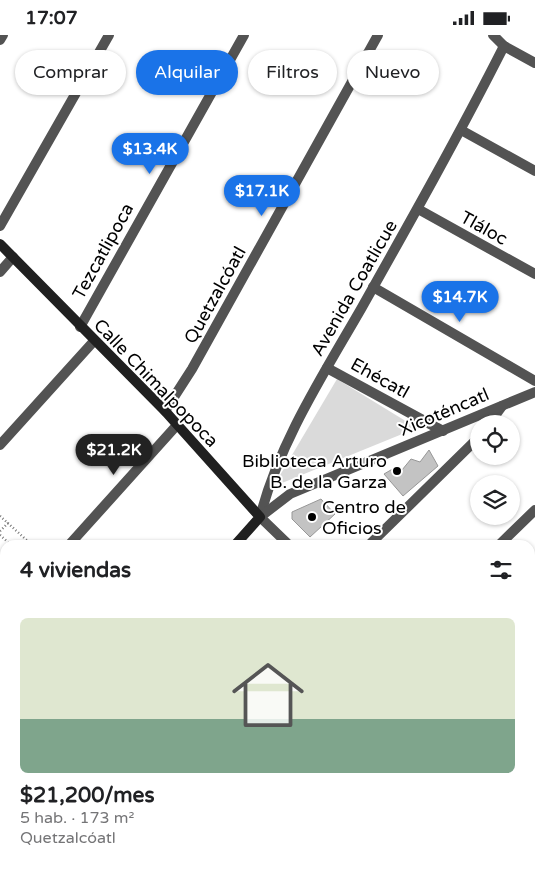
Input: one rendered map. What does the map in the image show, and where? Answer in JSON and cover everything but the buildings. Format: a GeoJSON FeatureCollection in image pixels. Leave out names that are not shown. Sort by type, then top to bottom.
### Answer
{"type":"FeatureCollection","features":[{"type":"Feature","properties":{"kind":"street"},"geometry":{"type":"LineString","coordinates":[[0,40],[3,35]]}},
{"type":"Feature","properties":{"kind":"street"},"geometry":{"type":"LineString","coordinates":[[0,226],[109,35]]}},
{"type":"Feature","properties":{"kind":"street","name":"Tezcatlipoca"},"geometry":{"type":"LineString","coordinates":[[80,327],[244,35]]}},
{"type":"Feature","properties":{"kind":"street","name":"Quetzalcóatl"},"geometry":{"type":"LineString","coordinates":[[165,411],[192,369],[378,35]]}},
{"type":"Feature","properties":{"kind":"street"},"geometry":{"type":"LineString","coordinates":[[493,35],[504,46],[535,63]]}},
{"type":"Feature","properties":{"kind":"street","name":"Avenida Coatlicue"},"geometry":{"type":"LineString","coordinates":[[239,540],[260,517],[273,472],[327,368],[461,130],[504,46]]}},
{"type":"Feature","properties":{"kind":"street"},"geometry":{"type":"LineString","coordinates":[[461,130],[535,171]]}},
{"type":"Feature","properties":{"kind":"street","name":"Tláloc"},"geometry":{"type":"LineString","coordinates":[[418,209],[535,274]]}},
{"type":"Feature","properties":{"kind":"street","name":"Calle Chimalpopoca"},"geometry":{"type":"LineString","coordinates":[[0,244],[165,411],[260,517],[284,540]]}},
{"type":"Feature","properties":{"kind":"street"},"geometry":{"type":"LineString","coordinates":[[0,272],[13,257]]}},
{"type":"Feature","properties":{"kind":"street"},"geometry":{"type":"LineString","coordinates":[[373,287],[535,381]]}},
{"type":"Feature","properties":{"kind":"street"},"geometry":{"type":"LineString","coordinates":[[0,445],[94,341]]}},
{"type":"Feature","properties":{"kind":"street","name":"Ehécatl"},"geometry":{"type":"LineString","coordinates":[[327,368],[443,431]]}},
{"type":"Feature","properties":{"kind":"street","name":"Xicoténcatl"},"geometry":{"type":"LineString","coordinates":[[260,517],[290,494],[535,392]]}},
{"type":"Feature","properties":{"kind":"street"},"geometry":{"type":"LineString","coordinates":[[496,415],[502,406]]}},
{"type":"Feature","properties":{"kind":"street"},"geometry":{"type":"LineString","coordinates":[[74,540],[177,425]]}},
{"type":"Feature","properties":{"kind":"street"},"geometry":{"type":"LineString","coordinates":[[374,540],[470,446]]}},
{"type":"Feature","properties":{"kind":"street"},"geometry":{"type":"LineString","coordinates":[[504,540],[535,510]]}},
{"type":"Feature","properties":{"kind":"path"},"geometry":{"type":"LineString","coordinates":[[0,516],[27,540]]}},
{"type":"Feature","properties":{"kind":"path"},"geometry":{"type":"LineString","coordinates":[[0,533],[8,523]]}},
{"type":"Feature","properties":{"kind":"shaded area"},"geometry":{"type":"Polygon","coordinates":[[[337,379],[417,428],[282,483],[276,482],[337,379]]]}},
{"type":"Feature","properties":{"kind":"place","name":"Biblioteca Arturo B. de la Garza"},"geometry":{"type":"Point","coordinates":[397,471]}},
{"type":"Feature","properties":{"kind":"place","name":"Centro de Oficios"},"geometry":{"type":"Point","coordinates":[312,517]}}]}
